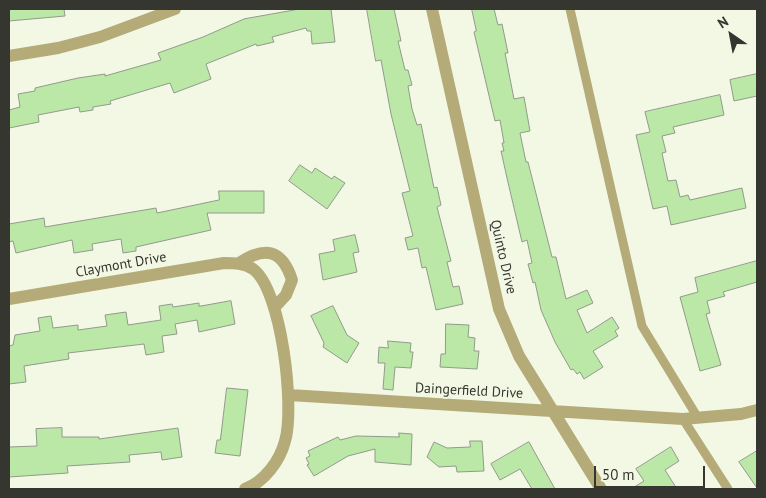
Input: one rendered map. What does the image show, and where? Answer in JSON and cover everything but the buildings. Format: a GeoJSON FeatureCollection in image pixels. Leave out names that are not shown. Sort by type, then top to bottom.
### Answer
{"type":"FeatureCollection","features":[{"type":"Feature","properties":{"kind":"street"},"geometry":{"type":"LineString","coordinates":[[9,56],[58,48],[100,37],[175,9]]}},
{"type":"Feature","properties":{"kind":"street","name":"Quinto Drive"},"geometry":{"type":"LineString","coordinates":[[432,9],[499,309],[519,356],[550,410],[601,489]]}},
{"type":"Feature","properties":{"kind":"street","name":"Claymont Drive"},"geometry":{"type":"LineString","coordinates":[[9,299],[224,262],[239,263],[262,251],[273,253],[282,260],[292,280],[286,295],[274,308]]}},
{"type":"Feature","properties":{"kind":"street"},"geometry":{"type":"LineString","coordinates":[[239,263],[254,269],[260,277],[274,308],[289,395],[289,420],[285,442],[275,462],[264,476],[254,486],[245,489]]}},
{"type":"Feature","properties":{"kind":"street","name":"Daingerfield Drive"},"geometry":{"type":"LineString","coordinates":[[289,395],[684,418],[698,418],[757,410]]}},
{"type":"Feature","properties":{"kind":"lane"},"geometry":{"type":"LineString","coordinates":[[570,9],[642,326],[698,418]]}},
{"type":"Feature","properties":{"kind":"lane"},"geometry":{"type":"LineString","coordinates":[[684,418],[728,489]]}}]}
